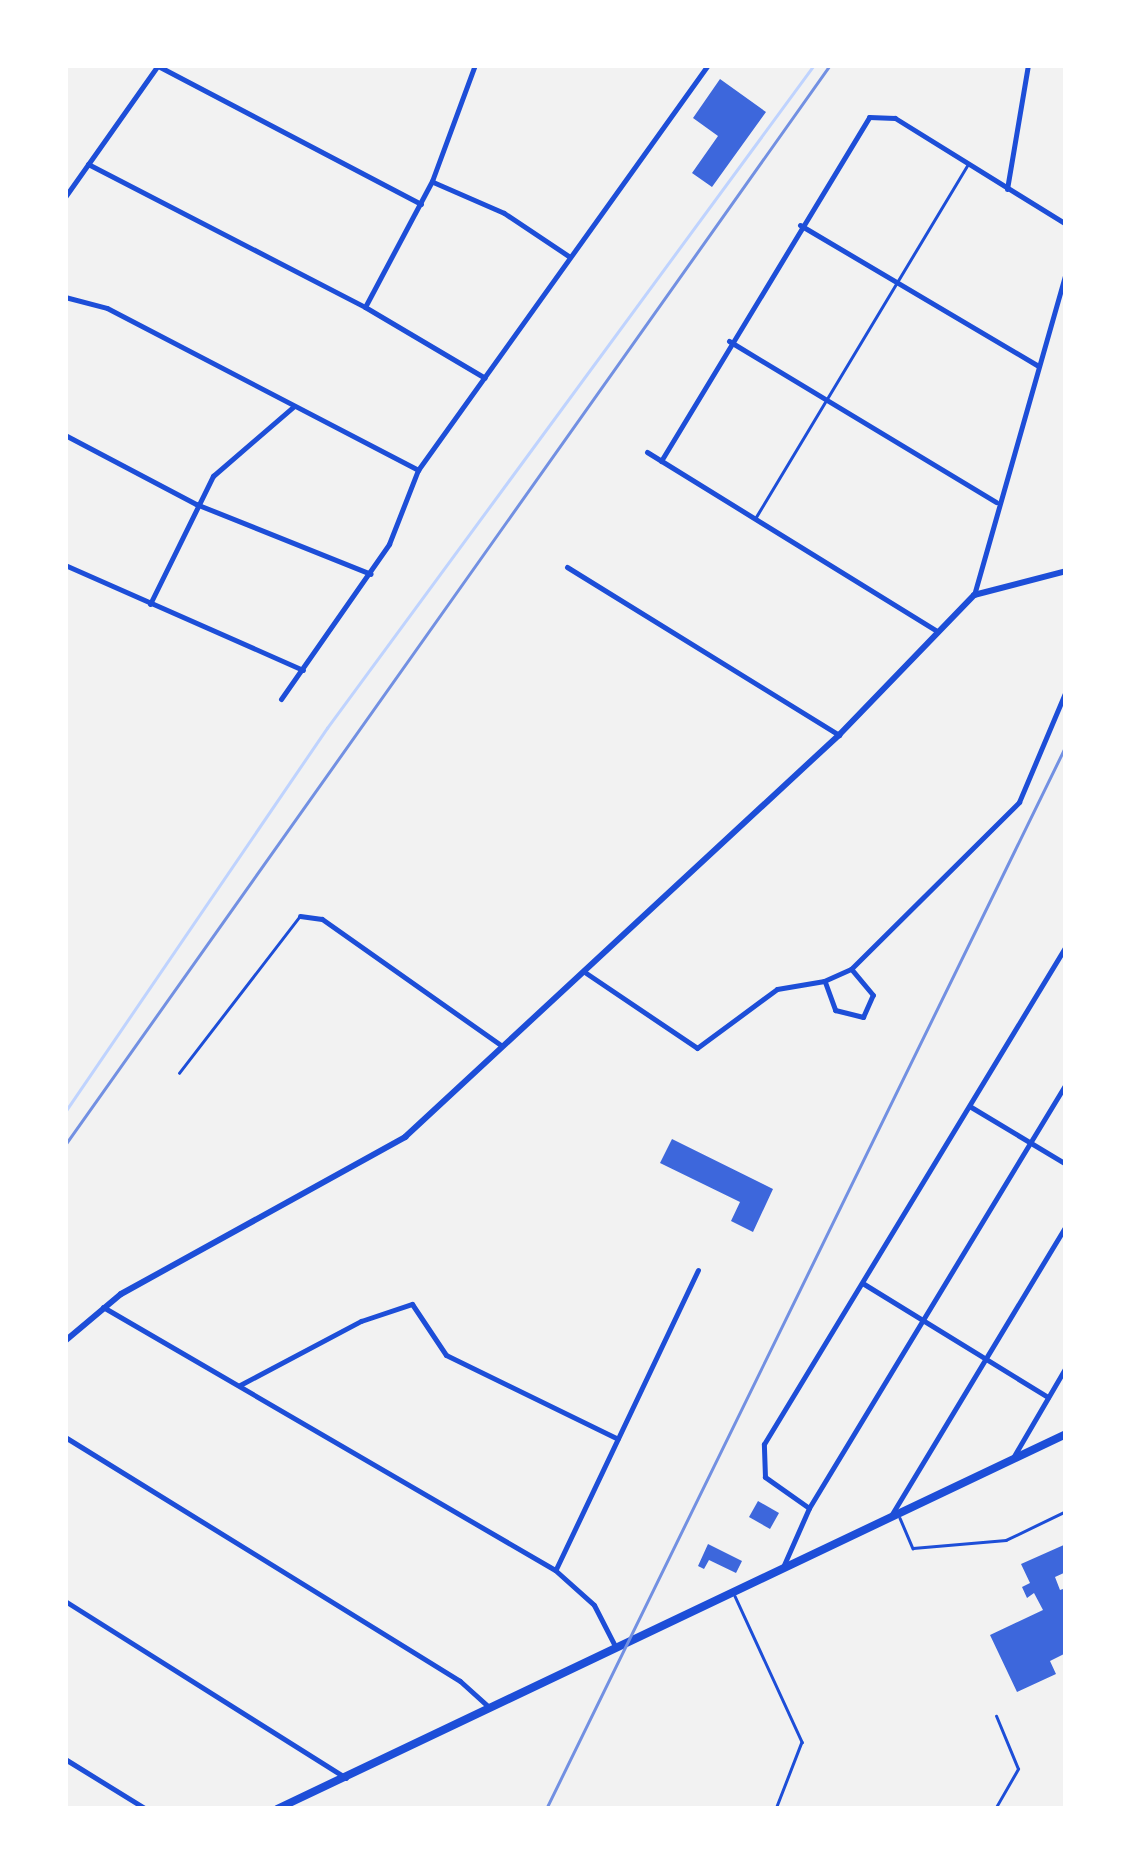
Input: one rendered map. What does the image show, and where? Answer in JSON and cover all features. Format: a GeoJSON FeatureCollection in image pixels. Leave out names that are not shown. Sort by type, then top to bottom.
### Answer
{"type":"FeatureCollection","features":[{"type":"Feature","properties":{"kind":"main road"},"geometry":{"type":"LineString","coordinates":[[278,1809],[1066,1434]]}},
{"type":"Feature","properties":{"kind":"street"},"geometry":{"type":"LineString","coordinates":[[365,306],[432,182],[475,65]]}},
{"type":"Feature","properties":{"kind":"street"},"geometry":{"type":"LineString","coordinates":[[282,699],[371,574],[402,519],[418,470],[708,65]]}},
{"type":"Feature","properties":{"kind":"street"},"geometry":{"type":"LineString","coordinates":[[1007,188],[1028,65]]}},
{"type":"Feature","properties":{"kind":"street"},"geometry":{"type":"LineString","coordinates":[[65,198],[158,66],[421,204]]}},
{"type":"Feature","properties":{"kind":"street"},"geometry":{"type":"LineString","coordinates":[[661,460],[728,340],[861,125],[876,114],[1066,224]]}},
{"type":"Feature","properties":{"kind":"street"},"geometry":{"type":"LineString","coordinates":[[88,164],[365,306],[485,378]]}},
{"type":"Feature","properties":{"kind":"street"},"geometry":{"type":"LineString","coordinates":[[432,182],[504,213],[570,257]]}},
{"type":"Feature","properties":{"kind":"street"},"geometry":{"type":"LineString","coordinates":[[800,224],[1038,366]]}},
{"type":"Feature","properties":{"kind":"street"},"geometry":{"type":"LineString","coordinates":[[974,595],[996,502],[1066,273]]}},
{"type":"Feature","properties":{"kind":"street"},"geometry":{"type":"LineString","coordinates":[[65,298],[113,311],[418,470]]}},
{"type":"Feature","properties":{"kind":"street"},"geometry":{"type":"LineString","coordinates":[[728,340],[996,502]]}},
{"type":"Feature","properties":{"kind":"street"},"geometry":{"type":"LineString","coordinates":[[150,604],[196,504],[224,462],[294,406]]}},
{"type":"Feature","properties":{"kind":"street"},"geometry":{"type":"LineString","coordinates":[[65,435],[196,504],[371,574]]}},
{"type":"Feature","properties":{"kind":"street"},"geometry":{"type":"LineString","coordinates":[[647,452],[937,631]]}},
{"type":"Feature","properties":{"kind":"street"},"geometry":{"type":"LineString","coordinates":[[65,564],[304,670]]}},
{"type":"Feature","properties":{"kind":"street"},"geometry":{"type":"LineString","coordinates":[[567,567],[839,734]]}},
{"type":"Feature","properties":{"kind":"street"},"geometry":{"type":"LineString","coordinates":[[65,1341],[103,1307],[405,1137],[839,734],[974,595],[1066,571]]}},
{"type":"Feature","properties":{"kind":"street"},"geometry":{"type":"LineString","coordinates":[[586,973],[688,1045],[705,1047],[777,989],[824,981],[851,968],[1019,802],[1066,691]]}},
{"type":"Feature","properties":{"kind":"street"},"geometry":{"type":"LineString","coordinates":[[300,916],[322,919],[504,1048]]}},
{"type":"Feature","properties":{"kind":"street"},"geometry":{"type":"LineString","coordinates":[[809,1508],[771,1484],[760,1468],[764,1444],[1066,946]]}},
{"type":"Feature","properties":{"kind":"street"},"geometry":{"type":"LineString","coordinates":[[824,981],[834,1010],[864,1017],[873,995],[851,968]]}},
{"type":"Feature","properties":{"kind":"street"},"geometry":{"type":"LineString","coordinates":[[783,1567],[809,1508],[1066,1084]]}},
{"type":"Feature","properties":{"kind":"street"},"geometry":{"type":"LineString","coordinates":[[971,1107],[1066,1164]]}},
{"type":"Feature","properties":{"kind":"street"},"geometry":{"type":"LineString","coordinates":[[894,1516],[1066,1225]]}},
{"type":"Feature","properties":{"kind":"street"},"geometry":{"type":"LineString","coordinates":[[555,1570],[698,1270]]}},
{"type":"Feature","properties":{"kind":"street"},"geometry":{"type":"LineString","coordinates":[[864,1284],[1048,1396]]}},
{"type":"Feature","properties":{"kind":"street"},"geometry":{"type":"LineString","coordinates":[[240,1385],[361,1321],[412,1304],[446,1355],[618,1439]]}},
{"type":"Feature","properties":{"kind":"street"},"geometry":{"type":"LineString","coordinates":[[103,1307],[555,1570],[594,1605],[616,1648]]}},
{"type":"Feature","properties":{"kind":"street"},"geometry":{"type":"LineString","coordinates":[[1014,1456],[1066,1367]]}},
{"type":"Feature","properties":{"kind":"street"},"geometry":{"type":"LineString","coordinates":[[65,1437],[460,1681],[490,1708]]}},
{"type":"Feature","properties":{"kind":"street"},"geometry":{"type":"LineString","coordinates":[[65,1601],[346,1778]]}},
{"type":"Feature","properties":{"kind":"street"},"geometry":{"type":"LineString","coordinates":[[65,1759],[146,1809]]}},
{"type":"Feature","properties":{"kind":"lane"},"geometry":{"type":"LineString","coordinates":[[755,519],[968,164]]}},
{"type":"Feature","properties":{"kind":"lane"},"geometry":{"type":"LineString","coordinates":[[179,1073],[300,916]]}},
{"type":"Feature","properties":{"kind":"lane"},"geometry":{"type":"LineString","coordinates":[[894,1516],[913,1548],[953,1540],[1006,1540],[1066,1511]]}},
{"type":"Feature","properties":{"kind":"lane"},"geometry":{"type":"LineString","coordinates":[[733,1592],[802,1742],[776,1809]]}},
{"type":"Feature","properties":{"kind":"lane"},"geometry":{"type":"LineString","coordinates":[[995,1809],[1018,1769],[996,1716]]}},
{"type":"Feature","properties":{"kind":"building"},"geometry":{"type":"Polygon","coordinates":[[[720,79],[766,112],[712,187],[692,173],[718,136],[693,118],[720,79]]]}},
{"type":"Feature","properties":{"kind":"building"},"geometry":{"type":"Polygon","coordinates":[[[672,1139],[773,1189],[753,1232],[731,1221],[740,1202],[660,1163],[672,1139]]]}},
{"type":"Feature","properties":{"kind":"building"},"geometry":{"type":"Polygon","coordinates":[[[758,1501],[779,1513],[770,1529],[749,1517],[758,1501]]]}},
{"type":"Feature","properties":{"kind":"building"},"geometry":{"type":"Polygon","coordinates":[[[708,1544],[742,1561],[736,1573],[709,1560],[704,1569],[698,1566],[708,1544]]]}},
{"type":"Feature","properties":{"kind":"building"},"geometry":{"type":"Polygon","coordinates":[[[1066,1544],[1066,1572],[1055,1577],[1060,1590],[1066,1588],[1066,1653],[1050,1661],[1056,1674],[1017,1692],[990,1635],[1043,1610],[1034,1593],[1027,1598],[1022,1587],[1030,1583],[1021,1564],[1066,1544]]]}},
{"type":"Feature","properties":{"kind":"waterway"},"geometry":{"type":"LineString","coordinates":[[65,1112],[327,728],[814,65]]}},
{"type":"Feature","properties":{"kind":"railway"},"geometry":{"type":"LineString","coordinates":[[65,1145],[830,65]]}},
{"type":"Feature","properties":{"kind":"railway"},"geometry":{"type":"LineString","coordinates":[[546,1809],[1066,745]]}}]}
